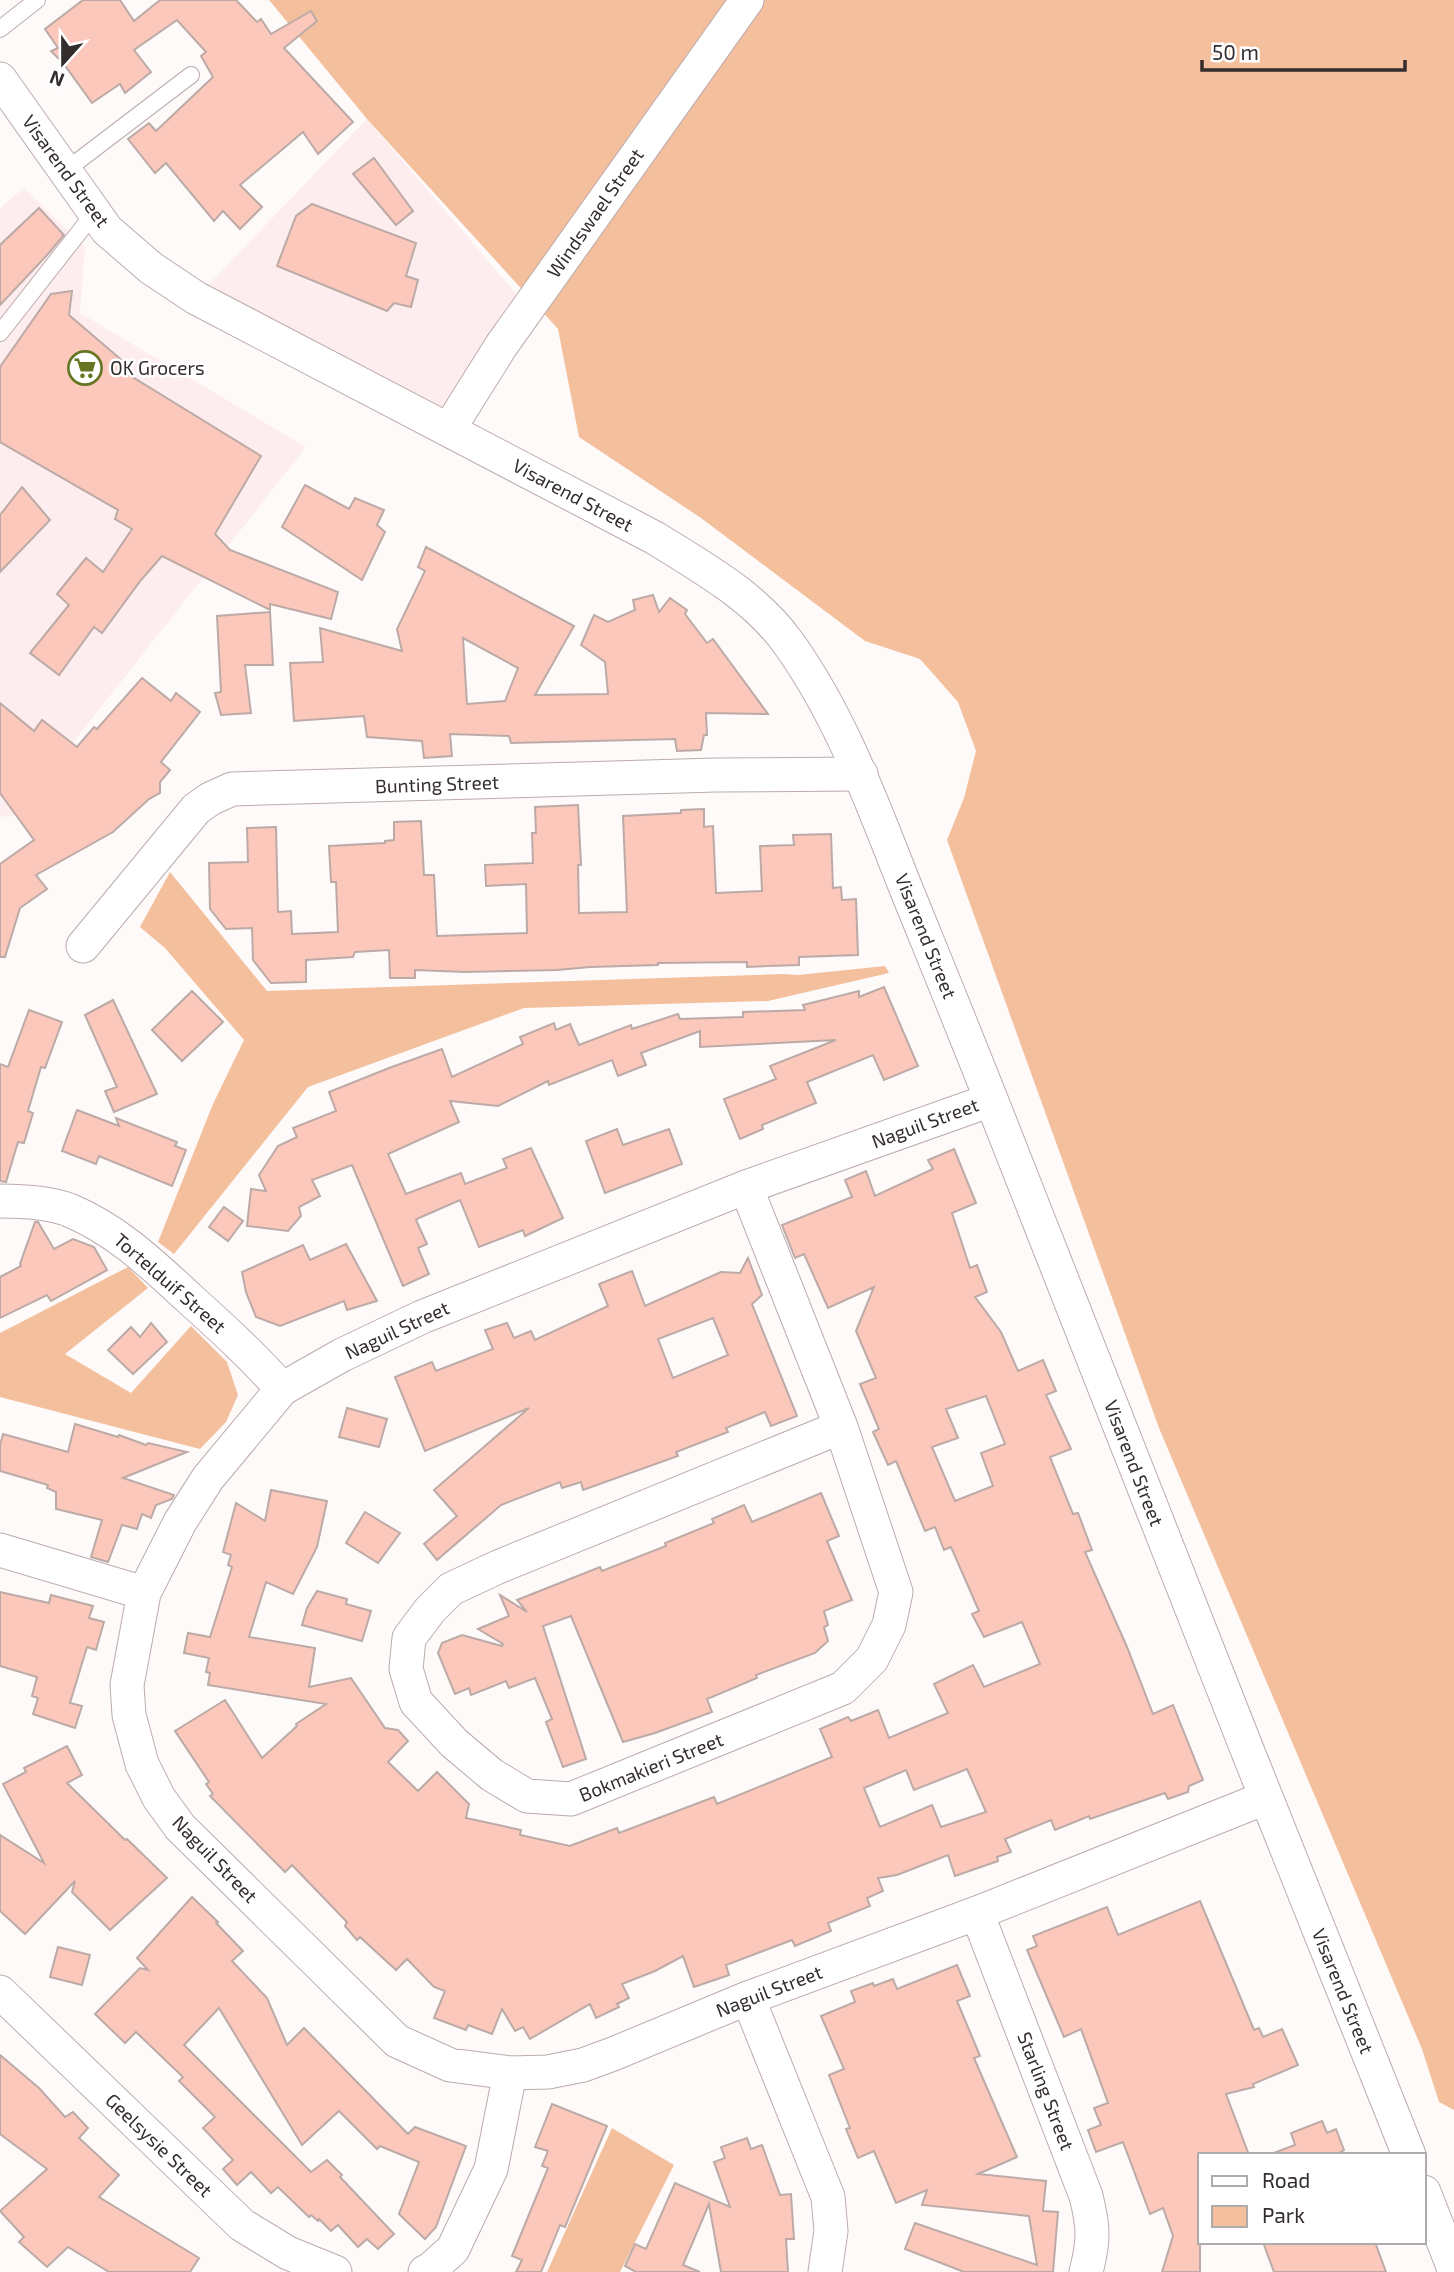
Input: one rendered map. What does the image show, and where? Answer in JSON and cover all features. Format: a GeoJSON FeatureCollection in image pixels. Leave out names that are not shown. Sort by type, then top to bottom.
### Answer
{"type":"FeatureCollection","features":[{"type":"Feature","properties":{"kind":"street","name":"Windswael Street"},"geometry":{"type":"LineString","coordinates":[[449,429],[501,346],[747,0]]}},
{"type":"Feature","properties":{"kind":"street","name":"Visarend Street"},"geometry":{"type":"LineString","coordinates":[[0,79],[107,230],[151,268],[196,298],[655,538],[724,581],[757,609],[788,642],[826,704],[861,774],[1265,1798],[1408,2153]]}},
{"type":"Feature","properties":{"kind":"street","name":"Bunting Street"},"geometry":{"type":"LineString","coordinates":[[83,946],[195,809],[232,789],[716,775],[861,774]]}},
{"type":"Feature","properties":{"kind":"street","name":"Naguil Street"},"geometry":{"type":"LineString","coordinates":[[991,1100],[746,1187],[422,1317],[342,1354],[282,1390],[208,1478],[180,1522],[144,1593],[127,1685],[129,1715],[142,1764],[159,1798],[180,1827],[397,2041],[450,2065],[510,2073],[548,2072],[583,2065],[748,1998],[977,1913],[1265,1798]]}},
{"type":"Feature","properties":{"kind":"street","name":"Bokmakieri Street"},"geometry":{"type":"LineString","coordinates":[[746,1187],[841,1427],[896,1591],[889,1625],[872,1659],[843,1688],[571,1799],[527,1796],[492,1775],[454,1743],[416,1702],[406,1669],[409,1637],[451,1589],[510,1562],[841,1427]]}},
{"type":"Feature","properties":{"kind":"street","name":"Tortelduif Street"},"geometry":{"type":"LineString","coordinates":[[0,1201],[27,1201],[66,1209],[104,1226],[134,1248],[256,1359],[282,1390]]}},
{"type":"Feature","properties":{"kind":"street"},"geometry":{"type":"LineString","coordinates":[[0,1550],[144,1593]]}},
{"type":"Feature","properties":{"kind":"street","name":"Starling Street"},"geometry":{"type":"LineString","coordinates":[[977,1913],[1086,2196],[1093,2225],[1092,2249],[1086,2272]]}},
{"type":"Feature","properties":{"kind":"street","name":"Geelsysie Street"},"geometry":{"type":"LineString","coordinates":[[0,1992],[242,2225],[288,2253],[334,2272]]}},
{"type":"Feature","properties":{"kind":"street"},"geometry":{"type":"LineString","coordinates":[[748,1998],[828,2197],[831,2231],[825,2272]]}},
{"type":"Feature","properties":{"kind":"street"},"geometry":{"type":"LineString","coordinates":[[425,2272],[453,2249],[491,2169],[510,2073]]}},
{"type":"Feature","properties":{"kind":"street"},"geometry":{"type":"LineString","coordinates":[[1426,2195],[1446,2220],[1454,2269]]}},
{"type":"Feature","properties":{"kind":"lane"},"geometry":{"type":"LineString","coordinates":[[0,29],[37,0]]}},
{"type":"Feature","properties":{"kind":"lane"},"geometry":{"type":"LineString","coordinates":[[65,171],[191,75]]}},
{"type":"Feature","properties":{"kind":"lane"},"geometry":{"type":"LineString","coordinates":[[0,333],[94,212]]}},
{"type":"Feature","properties":{"kind":"shaded area"},"geometry":{"type":"Polygon","coordinates":[[[367,119],[528,308],[449,429],[196,298],[367,119]]]}},
{"type":"Feature","properties":{"kind":"shaded area"},"geometry":{"type":"Polygon","coordinates":[[[24,188],[85,247],[80,313],[306,447],[16,815],[0,817],[0,208],[24,188]]]}},
{"type":"Feature","properties":{"kind":"green space"},"geometry":{"type":"Polygon","coordinates":[[[269,0],[1454,0],[1454,2110],[1439,2102],[1422,2049],[1159,1428],[947,840],[964,798],[976,751],[958,702],[920,659],[865,641],[701,518],[579,437],[558,329],[367,119],[269,0]]]}},
{"type":"Feature","properties":{"kind":"green space"},"geometry":{"type":"Polygon","coordinates":[[[170,872],[267,991],[798,975],[885,966],[889,973],[768,1001],[524,1008],[308,1087],[174,1254],[158,1242],[213,1104],[244,1040],[165,948],[140,927],[170,872]]]}},
{"type":"Feature","properties":{"kind":"green space"},"geometry":{"type":"Polygon","coordinates":[[[128,1267],[148,1288],[65,1354],[131,1393],[191,1326],[227,1362],[238,1395],[226,1422],[200,1449],[0,1397],[0,1333],[128,1267]]]}},
{"type":"Feature","properties":{"kind":"green space"},"geometry":{"type":"Polygon","coordinates":[[[612,2128],[674,2165],[620,2272],[547,2272],[612,2128]]]}},
{"type":"Feature","properties":{"kind":"building"},"geometry":{"type":"Polygon","coordinates":[[[83,0],[120,0],[134,21],[160,0],[236,0],[257,22],[261,19],[271,34],[311,11],[317,21],[284,48],[353,122],[318,154],[303,132],[240,185],[262,207],[240,229],[223,211],[214,221],[166,163],[155,173],[128,139],[149,123],[156,131],[213,77],[201,56],[206,52],[177,20],[134,50],[151,72],[125,93],[120,84],[92,103],[51,51],[58,48],[45,29],[83,0]]]}},
{"type":"Feature","properties":{"kind":"building"},"geometry":{"type":"Polygon","coordinates":[[[374,158],[413,211],[396,225],[353,174],[374,158]]]}},
{"type":"Feature","properties":{"kind":"building"},"geometry":{"type":"Polygon","coordinates":[[[312,204],[416,243],[406,276],[418,280],[411,307],[394,303],[387,311],[277,266],[296,216],[312,204]]]}},
{"type":"Feature","properties":{"kind":"building"},"geometry":{"type":"Polygon","coordinates":[[[39,208],[64,235],[0,305],[0,245],[39,208]]]}},
{"type":"Feature","properties":{"kind":"building"},"geometry":{"type":"Polygon","coordinates":[[[72,291],[69,315],[124,362],[118,368],[261,456],[215,534],[230,550],[338,592],[331,619],[270,604],[270,610],[162,556],[102,633],[94,627],[59,675],[30,653],[69,605],[57,594],[86,558],[103,572],[132,529],[115,519],[118,510],[0,442],[0,367],[51,294],[72,291]]]}},
{"type":"Feature","properties":{"kind":"building"},"geometry":{"type":"Polygon","coordinates":[[[305,485],[349,509],[355,498],[384,510],[377,525],[385,532],[362,580],[282,527],[305,485]]]}},
{"type":"Feature","properties":{"kind":"building"},"geometry":{"type":"Polygon","coordinates":[[[22,487],[50,520],[0,572],[0,515],[22,487]]]}},
{"type":"Feature","properties":{"kind":"building"},"geometry":{"type":"Polygon","coordinates":[[[426,547],[574,626],[535,695],[608,694],[605,662],[581,645],[594,615],[608,622],[635,610],[633,600],[653,595],[659,612],[670,598],[687,610],[685,614],[707,643],[713,639],[768,714],[706,713],[707,735],[704,735],[701,750],[677,751],[675,739],[511,743],[509,736],[450,734],[452,756],[424,758],[422,741],[367,737],[364,716],[294,721],[290,663],[323,662],[320,628],[402,651],[397,629],[425,571],[418,567],[426,547]],[[463,638],[467,704],[505,701],[518,668],[463,638]]]}},
{"type":"Feature","properties":{"kind":"building"},"geometry":{"type":"Polygon","coordinates":[[[270,612],[273,665],[245,665],[251,713],[221,715],[215,693],[221,692],[217,616],[270,612]]]}},
{"type":"Feature","properties":{"kind":"building"},"geometry":{"type":"Polygon","coordinates":[[[142,678],[171,701],[176,693],[200,712],[161,762],[170,770],[160,782],[160,793],[149,799],[113,832],[36,875],[47,889],[20,908],[5,957],[0,957],[0,864],[34,840],[0,793],[0,703],[34,731],[42,720],[77,747],[94,727],[97,729],[142,678]]]}},
{"type":"Feature","properties":{"kind":"building"},"geometry":{"type":"Polygon","coordinates":[[[578,805],[581,865],[578,865],[579,913],[627,912],[623,816],[704,809],[704,827],[713,826],[716,893],[762,891],[760,846],[794,845],[793,835],[831,834],[833,888],[841,887],[842,900],[856,899],[858,955],[799,957],[799,965],[747,967],[747,962],[658,963],[557,970],[415,970],[415,978],[390,978],[389,950],[355,952],[353,957],[306,960],[306,982],[271,983],[253,960],[252,928],[226,929],[210,909],[209,863],[248,862],[247,828],[276,827],[278,912],[291,911],[292,934],[338,932],[336,882],[331,882],[329,846],[385,843],[394,840],[394,822],[421,821],[424,875],[434,875],[437,936],[527,933],[526,884],[486,886],[485,865],[533,863],[535,807],[578,805]]]}},
{"type":"Feature","properties":{"kind":"building"},"geometry":{"type":"Polygon","coordinates":[[[884,987],[918,1066],[884,1080],[873,1055],[807,1082],[816,1103],[762,1125],[763,1129],[740,1139],[724,1099],[776,1079],[770,1066],[836,1040],[700,1047],[700,1031],[641,1053],[646,1065],[618,1076],[612,1060],[549,1085],[548,1081],[498,1106],[450,1101],[459,1122],[388,1154],[406,1194],[461,1173],[465,1184],[507,1168],[503,1159],[531,1148],[563,1218],[525,1236],[523,1230],[479,1247],[460,1200],[416,1220],[427,1244],[418,1248],[429,1274],[403,1286],[352,1165],[312,1180],[320,1196],[299,1207],[301,1216],[288,1231],[247,1226],[251,1189],[266,1191],[259,1175],[278,1146],[297,1137],[293,1128],[336,1111],[329,1092],[389,1068],[442,1049],[452,1077],[523,1044],[520,1037],[554,1023],[556,1030],[570,1024],[579,1045],[631,1025],[632,1029],[678,1014],[680,1019],[743,1017],[743,1012],[805,1010],[803,1005],[859,991],[859,997],[884,987]]]}},
{"type":"Feature","properties":{"kind":"building"},"geometry":{"type":"Polygon","coordinates":[[[192,991],[223,1022],[182,1061],[152,1030],[192,991]]]}},
{"type":"Feature","properties":{"kind":"building"},"geometry":{"type":"Polygon","coordinates":[[[113,1000],[157,1094],[114,1112],[105,1091],[117,1087],[85,1015],[113,1000]]]}},
{"type":"Feature","properties":{"kind":"building"},"geometry":{"type":"Polygon","coordinates":[[[29,1010],[62,1022],[45,1068],[41,1067],[28,1111],[33,1113],[24,1143],[18,1142],[6,1182],[0,1181],[0,1064],[8,1067],[29,1010]]]}},
{"type":"Feature","properties":{"kind":"building"},"geometry":{"type":"Polygon","coordinates":[[[77,1110],[119,1126],[116,1118],[177,1142],[175,1146],[186,1150],[172,1186],[99,1156],[96,1164],[62,1151],[77,1110]]]}},
{"type":"Feature","properties":{"kind":"building"},"geometry":{"type":"Polygon","coordinates":[[[617,1129],[623,1145],[669,1129],[682,1164],[605,1193],[586,1141],[617,1129]]]}},
{"type":"Feature","properties":{"kind":"building"},"geometry":{"type":"Polygon","coordinates":[[[954,1149],[976,1203],[952,1213],[970,1268],[977,1265],[987,1292],[975,1297],[1001,1332],[1018,1371],[1043,1360],[1056,1391],[1046,1395],[1071,1449],[1050,1457],[1073,1514],[1078,1513],[1092,1550],[1085,1552],[1153,1714],[1173,1705],[1203,1780],[1189,1786],[1188,1792],[1168,1799],[1165,1793],[1090,1819],[1089,1816],[1055,1830],[1051,1820],[1005,1839],[1011,1852],[997,1857],[998,1861],[955,1876],[948,1855],[897,1875],[878,1878],[883,1891],[867,1898],[870,1906],[828,1923],[831,1931],[795,1946],[792,1940],[726,1965],[729,1975],[694,1987],[683,1956],[622,1984],[629,1998],[617,2004],[619,2007],[596,2018],[590,2004],[530,2039],[523,2027],[515,2031],[502,2009],[492,2034],[468,2025],[466,2030],[434,2018],[445,1991],[434,1987],[407,1959],[396,1970],[360,1937],[357,1940],[345,1926],[347,1922],[292,1865],[285,1872],[210,1796],[213,1794],[206,1784],[209,1782],[175,1731],[225,1700],[262,1758],[297,1726],[296,1724],[326,1704],[208,1685],[210,1673],[206,1672],[209,1658],[184,1653],[188,1633],[210,1637],[232,1567],[228,1565],[231,1555],[223,1552],[236,1503],[265,1521],[271,1490],[327,1501],[317,1547],[293,1594],[266,1582],[249,1637],[315,1648],[309,1687],[351,1678],[385,1728],[398,1730],[408,1741],[388,1762],[418,1791],[437,1772],[469,1804],[466,1818],[521,1830],[520,1835],[570,1846],[617,1828],[619,1833],[714,1797],[717,1804],[832,1757],[820,1729],[848,1717],[851,1721],[878,1710],[889,1738],[948,1713],[934,1684],[973,1665],[984,1687],[1040,1664],[1022,1622],[984,1637],[972,1614],[979,1611],[951,1547],[944,1550],[935,1527],[925,1531],[896,1461],[888,1465],[873,1432],[879,1429],[860,1384],[876,1378],[856,1331],[874,1287],[828,1308],[804,1254],[795,1258],[782,1225],[852,1197],[845,1180],[866,1171],[875,1196],[933,1169],[928,1160],[954,1149]],[[986,1396],[946,1409],[958,1438],[932,1447],[955,1501],[993,1486],[981,1453],[1005,1444],[986,1396]],[[967,1769],[914,1790],[906,1770],[864,1788],[880,1827],[932,1805],[941,1827],[986,1812],[967,1769]]]}},
{"type":"Feature","properties":{"kind":"building"},"geometry":{"type":"Polygon","coordinates":[[[224,1207],[243,1221],[228,1241],[209,1227],[224,1207]]]}},
{"type":"Feature","properties":{"kind":"building"},"geometry":{"type":"Polygon","coordinates":[[[35,1222],[38,1222],[54,1249],[73,1239],[94,1247],[107,1270],[51,1301],[47,1295],[0,1318],[0,1277],[21,1266],[35,1222]]]}},
{"type":"Feature","properties":{"kind":"building"},"geometry":{"type":"Polygon","coordinates":[[[346,1244],[377,1301],[347,1310],[344,1301],[280,1326],[256,1317],[246,1292],[242,1272],[303,1245],[310,1260],[346,1244]]]}},
{"type":"Feature","properties":{"kind":"building"},"geometry":{"type":"Polygon","coordinates":[[[748,1258],[762,1295],[752,1304],[797,1416],[771,1426],[765,1412],[726,1428],[728,1432],[676,1452],[678,1456],[583,1490],[581,1482],[562,1488],[560,1482],[501,1505],[437,1560],[424,1544],[457,1516],[434,1490],[529,1408],[425,1451],[395,1377],[432,1362],[436,1371],[493,1349],[485,1330],[507,1323],[514,1338],[531,1331],[535,1340],[608,1306],[599,1284],[632,1271],[645,1306],[721,1272],[740,1273],[748,1258]],[[713,1318],[658,1339],[673,1378],[728,1355],[713,1318]]]}},
{"type":"Feature","properties":{"kind":"building"},"geometry":{"type":"Polygon","coordinates":[[[151,1323],[167,1342],[133,1374],[108,1350],[131,1327],[140,1337],[151,1323]]]}},
{"type":"Feature","properties":{"kind":"building"},"geometry":{"type":"Polygon","coordinates":[[[347,1408],[387,1419],[379,1447],[339,1437],[347,1408]]]}},
{"type":"Feature","properties":{"kind":"building"},"geometry":{"type":"Polygon","coordinates":[[[75,1424],[146,1445],[148,1443],[187,1452],[123,1478],[174,1495],[172,1499],[156,1505],[151,1518],[142,1514],[137,1529],[122,1525],[108,1562],[91,1557],[102,1520],[56,1509],[56,1492],[47,1488],[48,1485],[0,1471],[0,1445],[3,1434],[68,1452],[75,1424]]]}},
{"type":"Feature","properties":{"kind":"building"},"geometry":{"type":"Polygon","coordinates":[[[821,1493],[839,1536],[827,1541],[852,1600],[824,1611],[828,1625],[824,1627],[828,1641],[815,1653],[756,1675],[757,1678],[707,1699],[712,1712],[623,1742],[571,1616],[543,1626],[586,1759],[563,1767],[546,1722],[552,1719],[535,1678],[509,1688],[506,1681],[471,1695],[469,1688],[455,1694],[438,1653],[442,1643],[462,1635],[502,1646],[503,1644],[478,1629],[509,1616],[500,1595],[527,1612],[517,1600],[600,1567],[602,1571],[666,1546],[665,1543],[714,1523],[712,1519],[744,1505],[752,1522],[821,1493]]]}},
{"type":"Feature","properties":{"kind":"building"},"geometry":{"type":"Polygon","coordinates":[[[365,1512],[400,1533],[378,1563],[346,1543],[365,1512]]]}},
{"type":"Feature","properties":{"kind":"building"},"geometry":{"type":"Polygon","coordinates":[[[317,1591],[347,1599],[346,1604],[371,1611],[362,1641],[302,1625],[307,1608],[317,1591]]]}},
{"type":"Feature","properties":{"kind":"building"},"geometry":{"type":"Polygon","coordinates":[[[0,1592],[49,1603],[51,1595],[93,1606],[89,1618],[104,1622],[96,1650],[87,1647],[70,1703],[82,1706],[75,1728],[33,1714],[38,1698],[32,1696],[37,1677],[0,1666],[0,1592]]]}},
{"type":"Feature","properties":{"kind":"building"},"geometry":{"type":"Polygon","coordinates":[[[67,1746],[82,1775],[67,1783],[167,1878],[110,1930],[72,1892],[75,1881],[25,1934],[0,1911],[0,1835],[44,1863],[3,1784],[26,1772],[24,1768],[67,1746]]]}},
{"type":"Feature","properties":{"kind":"building"},"geometry":{"type":"Polygon","coordinates":[[[192,1897],[243,1951],[232,1961],[267,1998],[287,2045],[304,2028],[408,2134],[415,2127],[466,2146],[436,2227],[425,2239],[399,2214],[419,2162],[380,2146],[377,2149],[339,2111],[302,2145],[219,2008],[184,2045],[311,2172],[327,2160],[342,2175],[340,2177],[394,2234],[378,2249],[367,2239],[358,2247],[338,2225],[331,2231],[319,2219],[318,2221],[311,2215],[309,2217],[278,2187],[271,2193],[251,2172],[237,2185],[223,2169],[233,2160],[203,2128],[215,2117],[179,2081],[183,2077],[136,2032],[125,2043],[95,2014],[140,1968],[148,1970],[137,1958],[192,1897]]]}},
{"type":"Feature","properties":{"kind":"building"},"geometry":{"type":"Polygon","coordinates":[[[1200,1901],[1254,2030],[1259,2028],[1263,2037],[1282,2029],[1298,2065],[1253,2084],[1254,2087],[1226,2094],[1248,2153],[1198,2153],[1200,2272],[1162,2272],[1173,2236],[1163,2208],[1150,2214],[1123,2142],[1096,2152],[1088,2130],[1101,2125],[1094,2108],[1108,2103],[1081,2029],[1064,2037],[1027,1950],[1037,1946],[1033,1936],[1107,1907],[1118,1935],[1200,1901]]]}},
{"type":"Feature","properties":{"kind":"building"},"geometry":{"type":"Polygon","coordinates":[[[58,1947],[90,1955],[82,1985],[50,1977],[58,1947]]]}},
{"type":"Feature","properties":{"kind":"building"},"geometry":{"type":"Polygon","coordinates":[[[957,1965],[970,1996],[957,2001],[980,2056],[974,2058],[1017,2157],[978,2174],[1046,2181],[1043,2211],[1058,2212],[1053,2272],[964,2272],[905,2249],[915,2223],[1037,2265],[1029,2216],[922,2205],[927,2190],[896,2203],[874,2151],[858,2158],[846,2129],[850,2128],[829,2075],[844,2069],[821,2016],[855,2002],[851,1991],[893,1979],[897,1989],[957,1965]]]}},
{"type":"Feature","properties":{"kind":"building"},"geometry":{"type":"Polygon","coordinates":[[[0,2055],[39,2088],[65,2117],[73,2112],[88,2128],[79,2138],[119,2175],[99,2197],[199,2258],[190,2272],[109,2272],[68,2247],[47,2267],[19,2242],[24,2237],[0,2211],[47,2169],[0,2134],[0,2055]]]}},
{"type":"Feature","properties":{"kind":"building"},"geometry":{"type":"Polygon","coordinates":[[[552,2104],[607,2126],[565,2227],[560,2225],[541,2272],[516,2272],[522,2260],[512,2256],[548,2168],[542,2166],[548,2151],[535,2147],[552,2104]]]}},
{"type":"Feature","properties":{"kind":"building"},"geometry":{"type":"Polygon","coordinates":[[[1322,2121],[1327,2133],[1336,2129],[1344,2150],[1339,2153],[1274,2153],[1295,2145],[1291,2133],[1322,2121]]]}},
{"type":"Feature","properties":{"kind":"building"},"geometry":{"type":"Polygon","coordinates":[[[747,2138],[751,2149],[762,2145],[780,2195],[791,2194],[794,2239],[786,2239],[788,2272],[721,2272],[709,2204],[683,2265],[700,2272],[636,2272],[625,2266],[635,2244],[646,2249],[675,2183],[730,2207],[714,2162],[725,2158],[721,2147],[747,2138]]]}},
{"type":"Feature","properties":{"kind":"building"},"geometry":{"type":"Polygon","coordinates":[[[1264,2244],[1376,2244],[1386,2272],[1274,2272],[1264,2244]]]}},
{"type":"Feature","properties":{"kind":"place","name":"OK Grocers"},"geometry":{"type":"Point","coordinates":[85,368]}}]}
